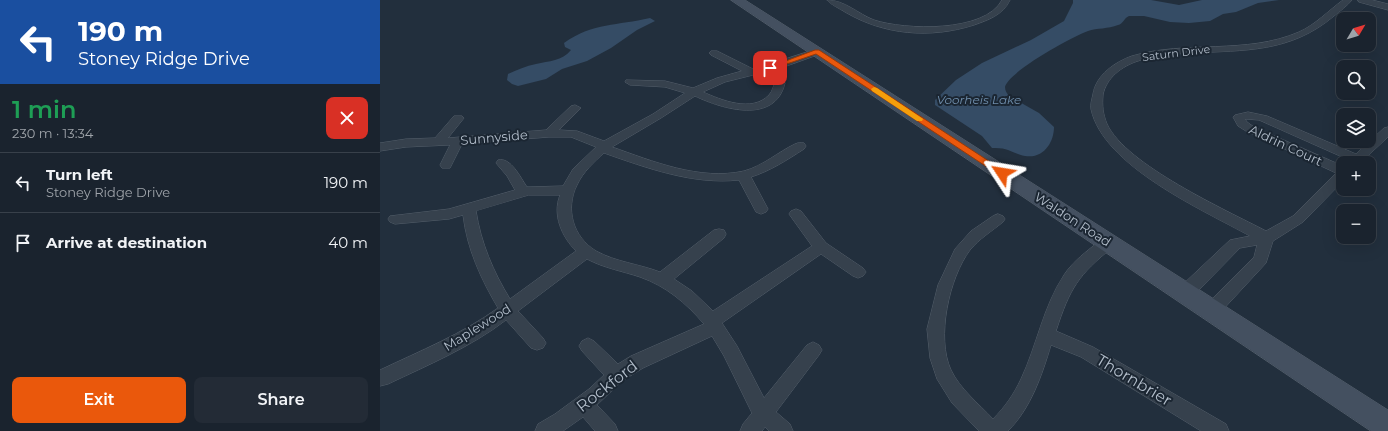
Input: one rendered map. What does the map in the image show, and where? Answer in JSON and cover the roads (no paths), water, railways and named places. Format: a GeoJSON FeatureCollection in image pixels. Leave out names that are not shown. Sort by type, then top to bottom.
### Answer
{"type":"FeatureCollection","features":[{"type":"Feature","properties":{"kind":"street","name":"Waldon Road"},"geometry":{"type":"LineString","coordinates":[[737,0],[1388,426]]}},
{"type":"Feature","properties":{"kind":"street"},"geometry":{"type":"LineString","coordinates":[[831,0],[870,21],[889,27],[920,30],[966,26],[993,14],[1005,3],[1006,0]]}},
{"type":"Feature","properties":{"kind":"street","name":"Saturn Drive"},"geometry":{"type":"LineString","coordinates":[[1266,238],[1174,188],[1129,157],[1104,128],[1099,116],[1096,102],[1097,93],[1103,80],[1115,68],[1139,57],[1178,51],[1255,46],[1275,43],[1303,34],[1348,0]]}},
{"type":"Feature","properties":{"kind":"street"},"geometry":{"type":"LineString","coordinates":[[1362,0],[1388,7]]}},
{"type":"Feature","properties":{"kind":"street"},"geometry":{"type":"LineString","coordinates":[[783,431],[764,413],[735,358],[713,324],[691,300],[670,283],[591,256],[576,242],[564,217],[564,199],[569,185],[581,169],[604,147],[693,92],[721,80],[784,64],[817,52]]}},
{"type":"Feature","properties":{"kind":"street"},"geometry":{"type":"LineString","coordinates":[[714,53],[751,72]]}},
{"type":"Feature","properties":{"kind":"street"},"geometry":{"type":"LineString","coordinates":[[630,82],[666,83],[693,92],[718,103],[734,107],[745,107],[769,102],[777,94],[780,83]]}},
{"type":"Feature","properties":{"kind":"street"},"geometry":{"type":"LineString","coordinates":[[549,133],[575,108]]}},
{"type":"Feature","properties":{"kind":"street","name":"Aldrin Court"},"geometry":{"type":"LineString","coordinates":[[1336,169],[1250,129],[1242,124],[1239,118],[1250,114],[1263,118],[1344,156]]}},
{"type":"Feature","properties":{"kind":"street"},"geometry":{"type":"LineString","coordinates":[[439,142],[458,118]]}},
{"type":"Feature","properties":{"kind":"street"},"geometry":{"type":"LineString","coordinates":[[1360,156],[1388,131]]}},
{"type":"Feature","properties":{"kind":"street","name":"Sunnyside"},"geometry":{"type":"LineString","coordinates":[[380,147],[406,143],[458,141],[549,133],[573,134],[647,164],[682,173],[719,177],[743,175],[777,161],[800,146]]}},
{"type":"Feature","properties":{"kind":"street"},"geometry":{"type":"LineString","coordinates":[[446,165],[458,141]]}},
{"type":"Feature","properties":{"kind":"street"},"geometry":{"type":"LineString","coordinates":[[502,163],[512,174],[523,192]]}},
{"type":"Feature","properties":{"kind":"street"},"geometry":{"type":"LineString","coordinates":[[743,175],[761,209]]}},
{"type":"Feature","properties":{"kind":"street"},"geometry":{"type":"LineString","coordinates":[[1185,293],[1235,244],[1266,238],[1298,219],[1336,179]]}},
{"type":"Feature","properties":{"kind":"street"},"geometry":{"type":"LineString","coordinates":[[395,219],[449,214],[523,192],[567,190]]}},
{"type":"Feature","properties":{"kind":"street"},"geometry":{"type":"LineString","coordinates":[[469,209],[471,231],[481,262],[508,309],[537,343]]}},
{"type":"Feature","properties":{"kind":"street"},"geometry":{"type":"LineString","coordinates":[[796,214],[821,247],[858,272]]}},
{"type":"Feature","properties":{"kind":"street"},"geometry":{"type":"LineString","coordinates":[[998,219],[964,246],[955,263],[943,296],[935,329],[942,372],[958,397],[993,431],[1004,424],[1024,393],[1059,300],[1070,279],[1084,262],[1108,243]]}},
{"type":"Feature","properties":{"kind":"street"},"geometry":{"type":"LineString","coordinates":[[661,280],[719,234]]}},
{"type":"Feature","properties":{"kind":"street"},"geometry":{"type":"LineString","coordinates":[[1212,310],[1261,259],[1266,238]]}},
{"type":"Feature","properties":{"kind":"street","name":"Rockford"},"geometry":{"type":"LineString","coordinates":[[545,431],[596,395],[616,375],[643,359],[713,324],[821,247]]}},
{"type":"Feature","properties":{"kind":"street","name":"Maplewood"},"geometry":{"type":"LineString","coordinates":[[382,378],[443,349],[487,325],[586,252]]}},
{"type":"Feature","properties":{"kind":"street","name":"Thornbrier"},"geometry":{"type":"LineString","coordinates":[[1046,335],[1088,352],[1219,431]]}},
{"type":"Feature","properties":{"kind":"street"},"geometry":{"type":"LineString","coordinates":[[588,346],[616,375]]}},
{"type":"Feature","properties":{"kind":"street"},"geometry":{"type":"LineString","coordinates":[[750,431],[813,350]]}},
{"type":"Feature","properties":{"kind":"street"},"geometry":{"type":"LineString","coordinates":[[584,404],[608,431]]}},
{"type":"Feature","properties":{"kind":"water","name":"Voorheis Lake"},"geometry":{"type":"Polygon","coordinates":[[[1073,0],[1151,0],[1179,5],[1202,0],[1279,0],[1258,3],[1236,12],[1223,14],[1210,21],[1189,23],[1170,22],[1144,16],[1129,16],[1120,24],[1095,29],[1080,34],[1042,55],[1017,73],[1009,80],[1005,87],[1009,96],[1039,113],[1054,127],[1054,133],[1050,144],[1038,155],[1025,156],[1006,149],[992,148],[982,136],[935,105],[935,100],[956,80],[982,63],[1031,40],[1064,21],[1073,0]]]}},
{"type":"Feature","properties":{"kind":"water"},"geometry":{"type":"Polygon","coordinates":[[[650,18],[655,21],[637,30],[611,48],[587,61],[562,69],[546,79],[518,86],[507,80],[508,74],[532,65],[555,60],[564,56],[571,50],[565,47],[564,43],[585,31],[650,18]]]}}]}
